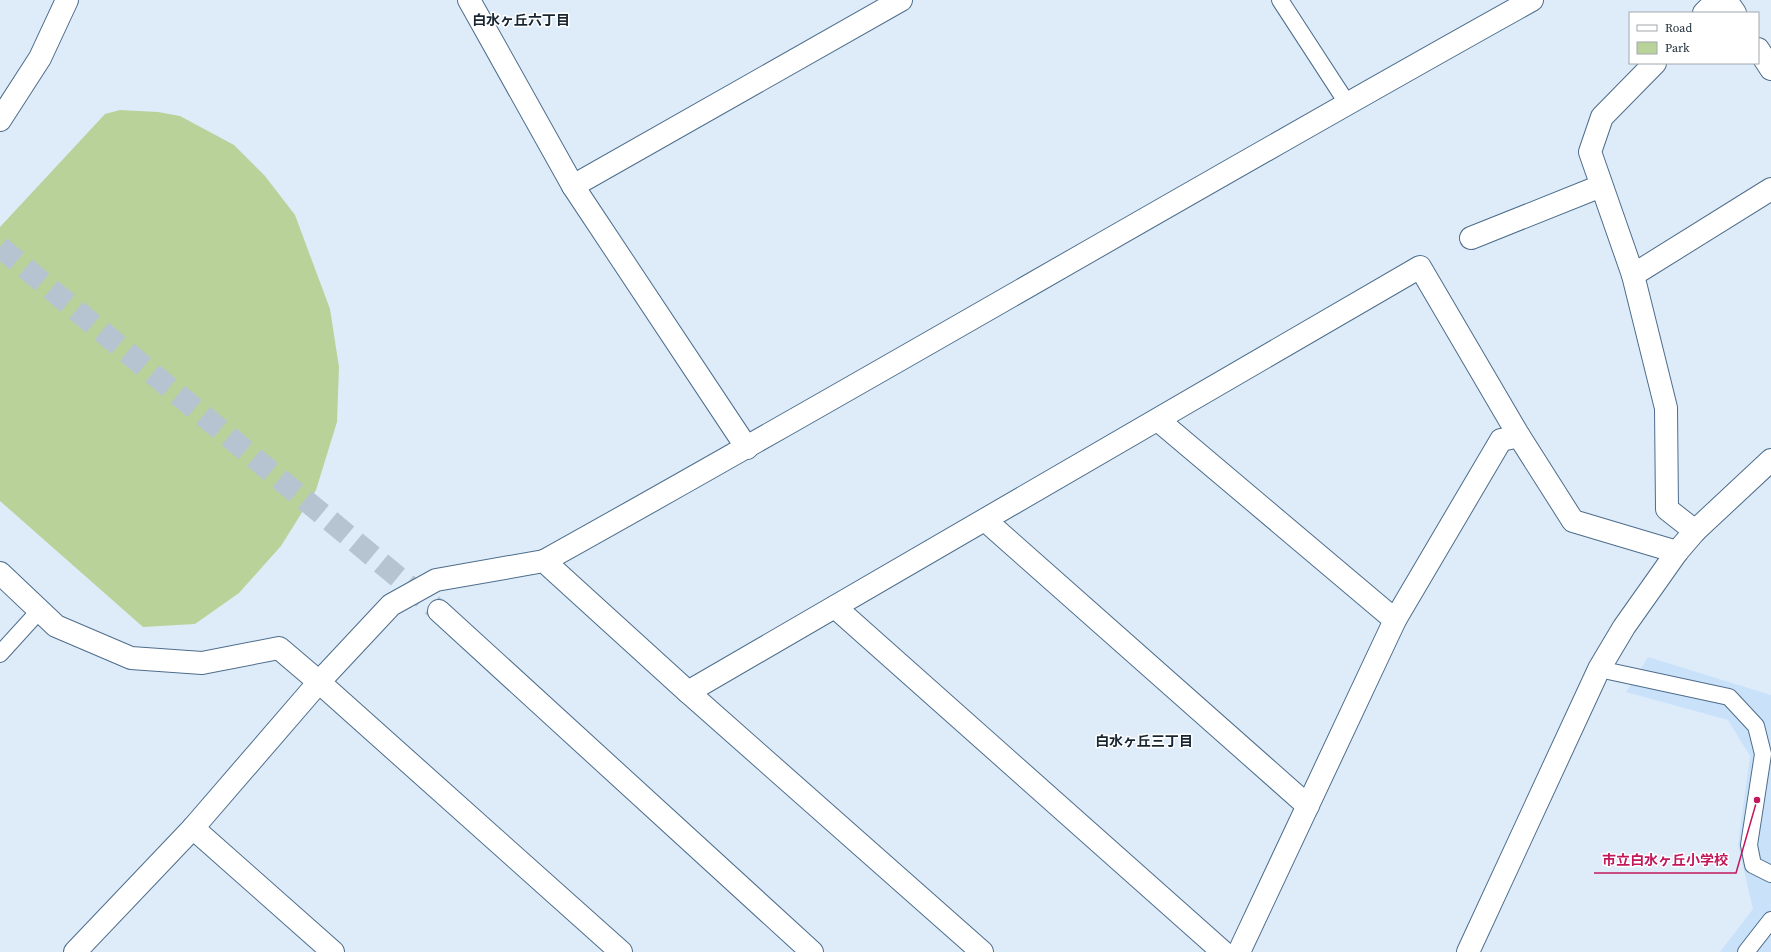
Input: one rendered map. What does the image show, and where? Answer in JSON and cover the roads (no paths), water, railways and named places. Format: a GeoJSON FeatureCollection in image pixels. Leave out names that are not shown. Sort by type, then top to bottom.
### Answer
{"type":"FeatureCollection","features":[{"type":"Feature","properties":{"kind":"street"},"geometry":{"type":"LineString","coordinates":[[0,120],[40,58],[67,0]]}},
{"type":"Feature","properties":{"kind":"street"},"geometry":{"type":"LineString","coordinates":[[469,0],[573,186],[747,448]]}},
{"type":"Feature","properties":{"kind":"street"},"geometry":{"type":"LineString","coordinates":[[573,186],[901,0]]}},
{"type":"Feature","properties":{"kind":"street"},"geometry":{"type":"LineString","coordinates":[[75,952],[193,828],[320,682],[391,605],[436,580],[544,561],[747,448],[1347,103],[1532,0]]}},
{"type":"Feature","properties":{"kind":"street"},"geometry":{"type":"LineString","coordinates":[[1705,12],[1717,0]]}},
{"type":"Feature","properties":{"kind":"street"},"geometry":{"type":"LineString","coordinates":[[1726,0],[1734,12]]}},
{"type":"Feature","properties":{"kind":"street"},"geometry":{"type":"LineString","coordinates":[[1759,51],[1771,69]]}},
{"type":"Feature","properties":{"kind":"street"},"geometry":{"type":"LineString","coordinates":[[1654,64],[1602,117],[1590,152],[1633,275],[1666,408],[1667,509],[1695,531]]}},
{"type":"Feature","properties":{"kind":"street"},"geometry":{"type":"LineString","coordinates":[[1471,238],[1601,186]]}},
{"type":"Feature","properties":{"kind":"street"},"geometry":{"type":"LineString","coordinates":[[1633,275],[1771,189]]}},
{"type":"Feature","properties":{"kind":"street"},"geometry":{"type":"LineString","coordinates":[[688,692],[1420,267],[1519,436],[1573,521],[1677,552]]}},
{"type":"Feature","properties":{"kind":"street"},"geometry":{"type":"LineString","coordinates":[[1158,420],[1395,620]]}},
{"type":"Feature","properties":{"kind":"street"},"geometry":{"type":"LineString","coordinates":[[1239,952],[1395,620],[1500,440],[1519,436]]}},
{"type":"Feature","properties":{"kind":"street"},"geometry":{"type":"LineString","coordinates":[[1468,952],[1599,669],[1624,628],[1677,552],[1695,531],[1771,460]]}},
{"type":"Feature","properties":{"kind":"street"},"geometry":{"type":"LineString","coordinates":[[985,520],[1308,806]]}},
{"type":"Feature","properties":{"kind":"street"},"geometry":{"type":"LineString","coordinates":[[544,561],[975,950]]}},
{"type":"Feature","properties":{"kind":"street"},"geometry":{"type":"LineString","coordinates":[[0,573],[56,626],[131,658],[202,663],[279,648],[320,682],[621,952]]}},
{"type":"Feature","properties":{"kind":"street"},"geometry":{"type":"LineString","coordinates":[[835,607],[1223,952]]}},
{"type":"Feature","properties":{"kind":"street"},"geometry":{"type":"LineString","coordinates":[[439,611],[812,952]]}},
{"type":"Feature","properties":{"kind":"street"},"geometry":{"type":"LineString","coordinates":[[193,828],[333,952]]}},
{"type":"Feature","properties":{"kind":"lane"},"geometry":{"type":"LineString","coordinates":[[1280,0],[1347,103]]}},
{"type":"Feature","properties":{"kind":"lane"},"geometry":{"type":"LineString","coordinates":[[0,654],[40,611]]}},
{"type":"Feature","properties":{"kind":"lane"},"geometry":{"type":"LineString","coordinates":[[1599,669],[1729,697],[1756,726],[1764,754],[1749,845],[1753,865],[1771,874]]}},
{"type":"Feature","properties":{"kind":"lane"},"geometry":{"type":"LineString","coordinates":[[1746,952],[1771,920]]}},
{"type":"Feature","properties":{"kind":"tunnel"},"geometry":{"type":"LineString","coordinates":[[0,247],[439,611]]}},
{"type":"Feature","properties":{"kind":"place","name":"市立白水ヶ丘小学校"},"geometry":{"type":"Point","coordinates":[1757,800]}},
{"type":"Feature","properties":{"kind":"district","name":"白水ヶ丘六丁目"},"geometry":{"type":"Point","coordinates":[521,20]}},
{"type":"Feature","properties":{"kind":"district","name":"白水ヶ丘三丁目"},"geometry":{"type":"Point","coordinates":[1144,741]}}]}
